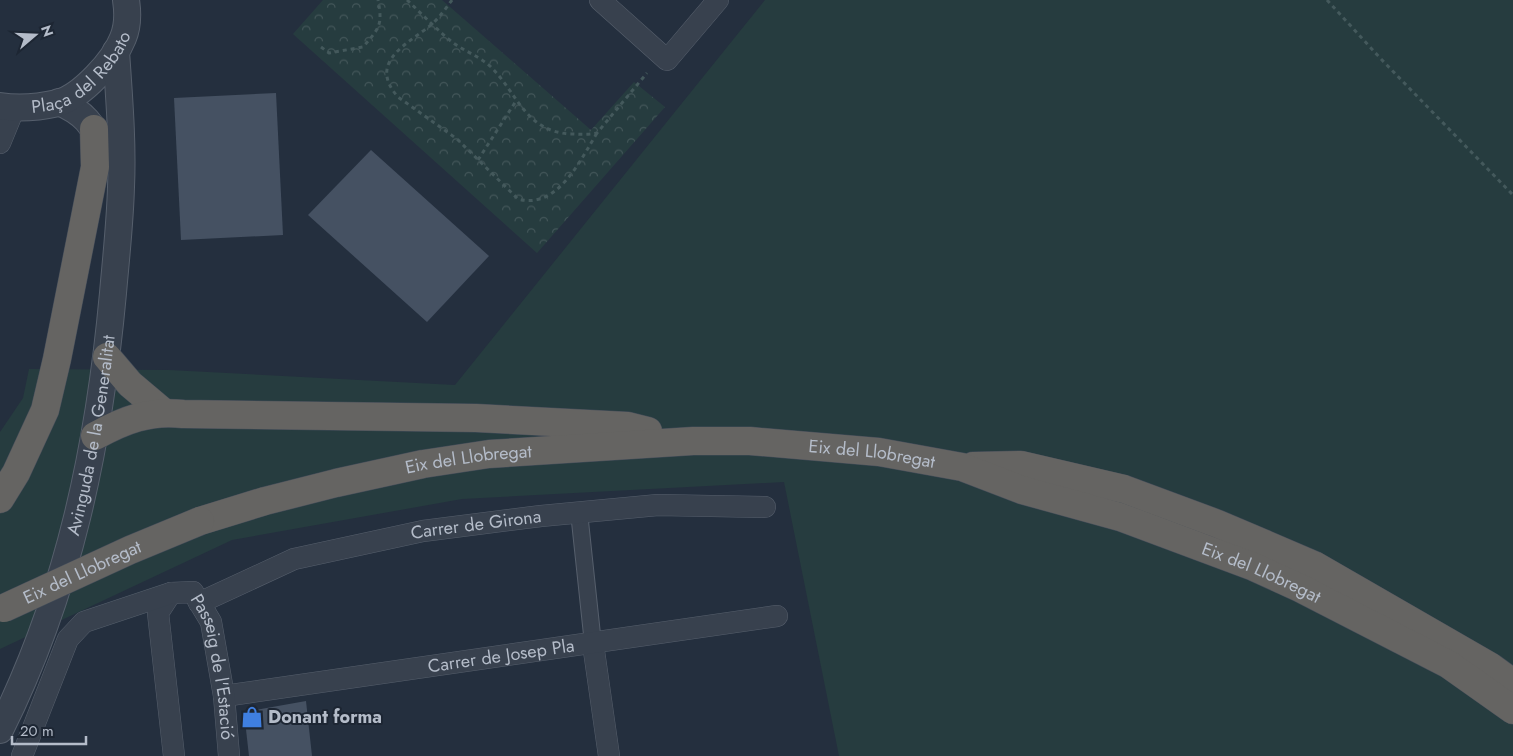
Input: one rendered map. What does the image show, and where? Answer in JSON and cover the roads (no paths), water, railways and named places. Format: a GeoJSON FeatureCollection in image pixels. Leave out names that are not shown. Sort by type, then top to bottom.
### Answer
{"type":"FeatureCollection","features":[{"type":"Feature","properties":{"kind":"highway"},"geometry":{"type":"LineString","coordinates":[[0,500],[16,473],[44,410],[57,359],[95,167],[94,129]]}},
{"type":"Feature","properties":{"kind":"highway"},"geometry":{"type":"LineString","coordinates":[[107,357],[130,384],[162,411]]}},
{"type":"Feature","properties":{"kind":"highway"},"geometry":{"type":"LineString","coordinates":[[95,436],[119,422],[162,411],[183,414],[485,418],[628,426],[694,441]]}},
{"type":"Feature","properties":{"kind":"highway","name":"Eix del Llobregat"},"geometry":{"type":"LineString","coordinates":[[2,609],[114,557],[200,522],[265,500],[423,464],[489,454],[694,441],[750,441],[879,452],[962,466],[1021,464],[1124,489],[1218,524],[1314,565],[1491,667],[1513,683]]}},
{"type":"Feature","properties":{"kind":"highway","name":"Eix del Llobregat"},"geometry":{"type":"LineString","coordinates":[[962,466],[1022,490],[1120,517],[1254,567],[1300,588],[1448,664],[1513,710]]}},
{"type":"Feature","properties":{"kind":"street"},"geometry":{"type":"LineString","coordinates":[[600,0],[664,57],[718,0]]}},
{"type":"Feature","properties":{"kind":"street","name":"Plaça del Rebato"},"geometry":{"type":"LineString","coordinates":[[7,107],[59,102],[77,93],[101,70],[124,38],[128,21],[127,1]]}},
{"type":"Feature","properties":{"kind":"street","name":"Avinguda de la Generalitat"},"geometry":{"type":"LineString","coordinates":[[0,730],[32,662],[65,568],[95,436],[107,357],[121,186],[116,51]]}},
{"type":"Feature","properties":{"kind":"street"},"geometry":{"type":"LineString","coordinates":[[59,102],[79,111],[94,129],[121,186]]}},
{"type":"Feature","properties":{"kind":"street"},"geometry":{"type":"LineString","coordinates":[[0,142],[7,107]]}},
{"type":"Feature","properties":{"kind":"street","name":"Carrer de Girona"},"geometry":{"type":"LineString","coordinates":[[199,603],[294,559],[423,531],[578,512],[658,505],[765,507]]}},
{"type":"Feature","properties":{"kind":"street"},"geometry":{"type":"LineString","coordinates":[[578,512],[593,644],[609,756]]}},
{"type":"Feature","properties":{"kind":"street","name":"Passeig de l'Estació"},"geometry":{"type":"LineString","coordinates":[[174,756],[158,613],[171,593],[193,592],[211,622],[224,696],[229,756]]}},
{"type":"Feature","properties":{"kind":"street"},"geometry":{"type":"LineString","coordinates":[[22,756],[68,639],[73,633],[84,622],[171,593]]}},
{"type":"Feature","properties":{"kind":"street","name":"Carrer de Josep Pla"},"geometry":{"type":"LineString","coordinates":[[224,696],[777,616]]}},
{"type":"Feature","properties":{"kind":"place","name":"Donant forma"},"geometry":{"type":"Point","coordinates":[252,717]}}]}
